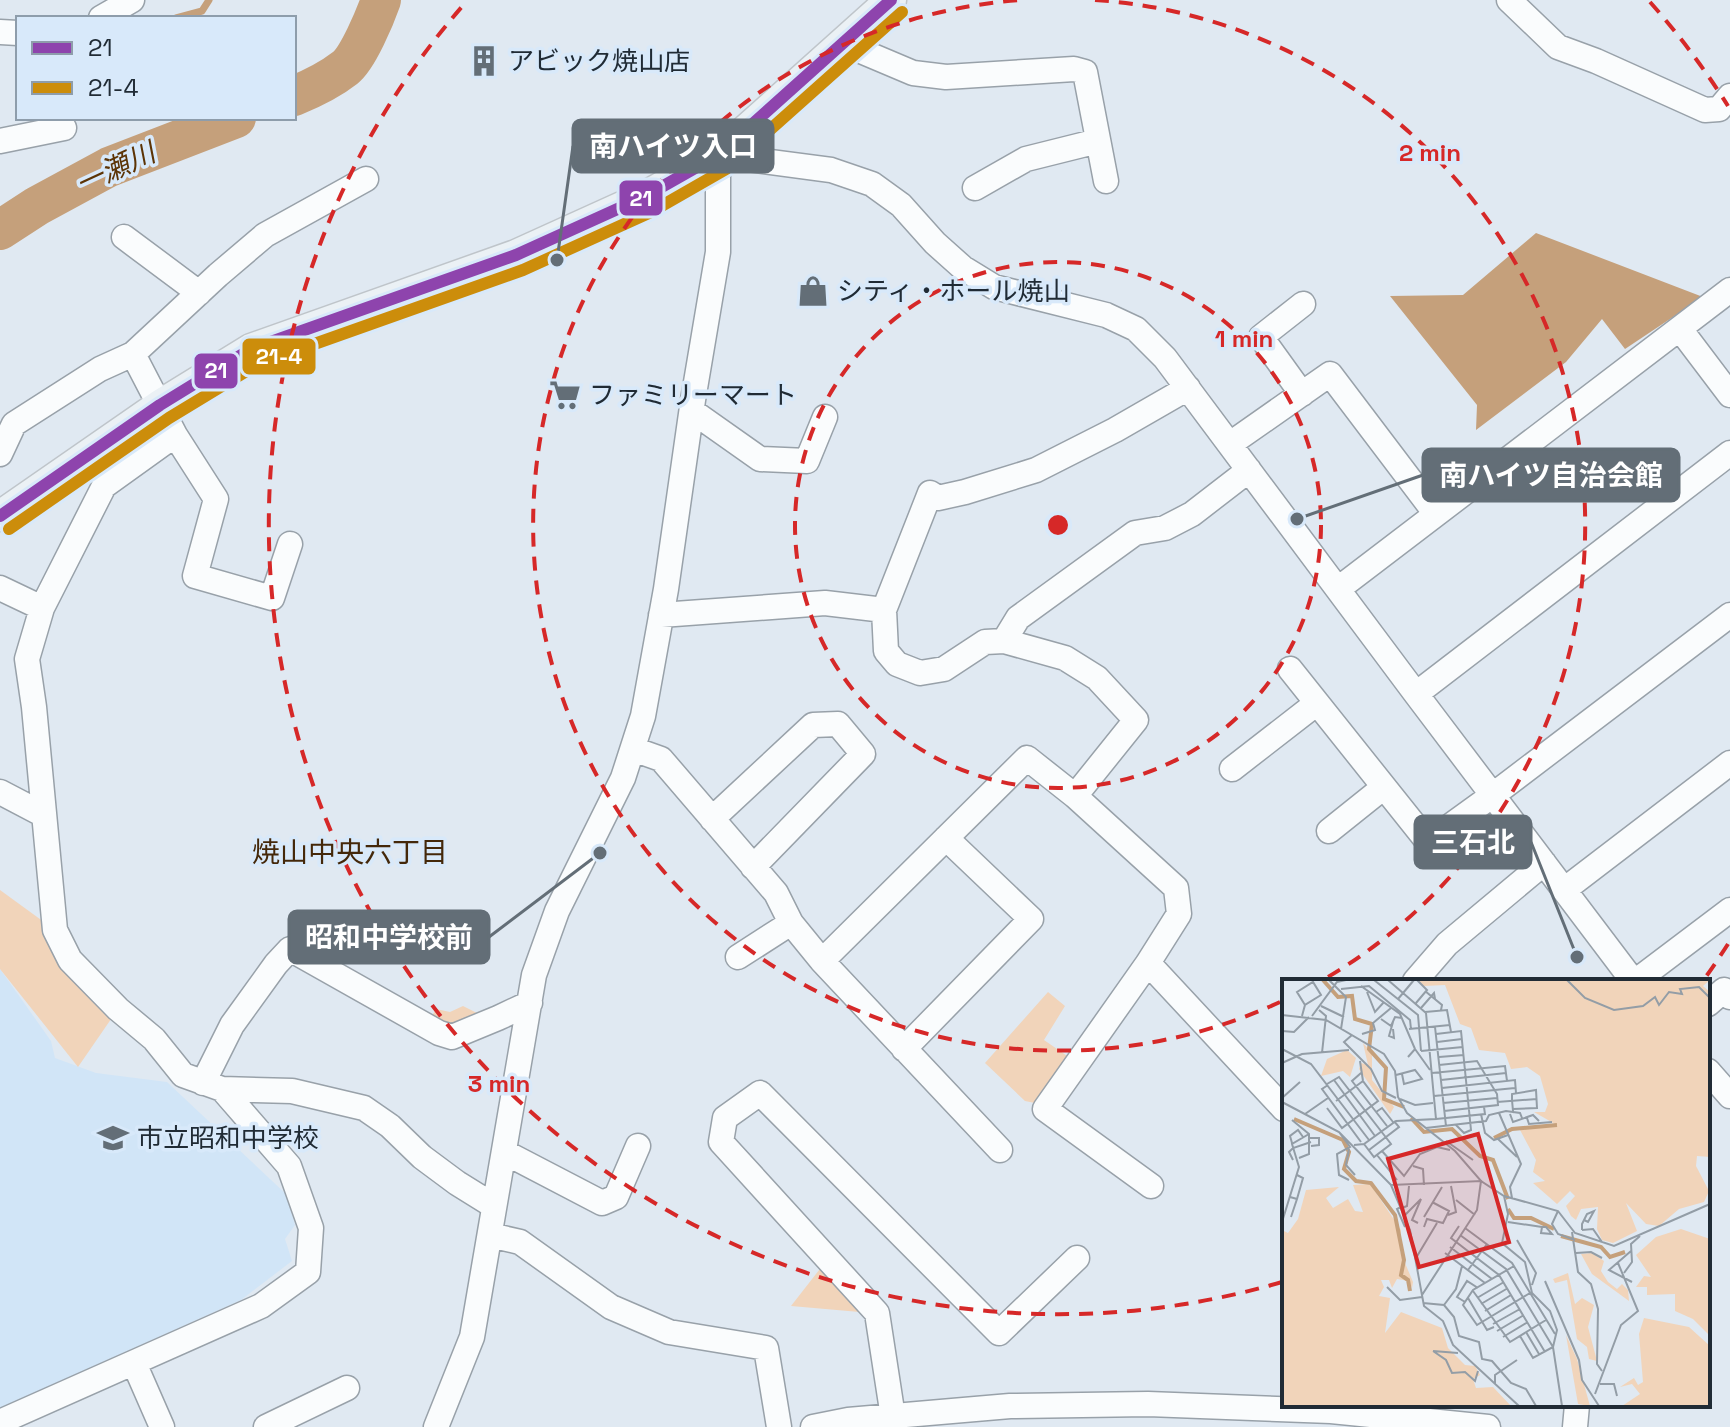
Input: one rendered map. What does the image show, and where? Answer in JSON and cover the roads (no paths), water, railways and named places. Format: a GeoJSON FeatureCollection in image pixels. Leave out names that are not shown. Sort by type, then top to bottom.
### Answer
{"type":"FeatureCollection","features":[{"type":"Feature","properties":{"kind":"main road"},"geometry":{"type":"LineString","coordinates":[[0,516],[160,405],[251,349],[516,255],[644,197],[718,155],[891,0]]}},
{"type":"Feature","properties":{"kind":"street"},"geometry":{"type":"LineString","coordinates":[[104,16],[132,0]]}},
{"type":"Feature","properties":{"kind":"street"},"geometry":{"type":"LineString","coordinates":[[1509,0],[1558,47],[1705,110],[1719,109],[1730,96]]}},
{"type":"Feature","properties":{"kind":"street"},"geometry":{"type":"LineString","coordinates":[[842,43],[913,73],[946,77],[1074,69],[1085,72],[1106,181]]}},
{"type":"Feature","properties":{"kind":"street"},"geometry":{"type":"LineString","coordinates":[[0,141],[64,128]]}},
{"type":"Feature","properties":{"kind":"street"},"geometry":{"type":"LineString","coordinates":[[975,188],[1026,159],[1098,141]]}},
{"type":"Feature","properties":{"kind":"street"},"geometry":{"type":"LineString","coordinates":[[436,1427],[472,1337],[534,975],[557,911],[623,778],[643,716],[718,252],[718,155],[831,170],[872,184],[901,205],[935,243],[963,268],[994,287],[1106,315],[1136,329],[1165,358],[1188,388],[1633,979]]}},
{"type":"Feature","properties":{"kind":"street"},"geometry":{"type":"LineString","coordinates":[[0,454],[14,424],[100,369],[133,354],[265,235],[366,179]]}},
{"type":"Feature","properties":{"kind":"street"},"geometry":{"type":"LineString","coordinates":[[124,237],[199,293]]}},
{"type":"Feature","properties":{"kind":"street"},"geometry":{"type":"LineString","coordinates":[[1338,589],[1730,290]]}},
{"type":"Feature","properties":{"kind":"street"},"geometry":{"type":"LineString","coordinates":[[1302,394],[1261,337],[1303,304]]}},
{"type":"Feature","properties":{"kind":"street"},"geometry":{"type":"LineString","coordinates":[[1680,329],[1730,395]]}},
{"type":"Feature","properties":{"kind":"street"},"geometry":{"type":"LineString","coordinates":[[133,354],[175,435],[216,499],[195,576],[270,608],[290,544]]}},
{"type":"Feature","properties":{"kind":"street"},"geometry":{"type":"LineString","coordinates":[[1230,444],[1330,374],[1436,514]]}},
{"type":"Feature","properties":{"kind":"street"},"geometry":{"type":"LineString","coordinates":[[1075,796],[1136,720],[1097,678],[1065,658],[1004,641],[985,642],[944,669],[920,673],[897,664],[886,651],[884,610],[930,493],[938,498],[1036,470],[1188,388]]}},
{"type":"Feature","properties":{"kind":"street"},"geometry":{"type":"LineString","coordinates":[[692,411],[760,459],[807,461],[825,417]]}},
{"type":"Feature","properties":{"kind":"street"},"geometry":{"type":"LineString","coordinates":[[175,435],[104,486],[42,608],[27,659],[55,930],[70,960],[118,1009],[154,1039],[183,1075],[213,1086],[292,1091],[364,1108],[390,1126],[422,1157],[494,1206]]}},
{"type":"Feature","properties":{"kind":"street"},"geometry":{"type":"LineString","coordinates":[[1416,694],[1730,453]]}},
{"type":"Feature","properties":{"kind":"street"},"geometry":{"type":"LineString","coordinates":[[1004,641],[1018,618],[1135,533],[1165,528],[1192,514],[1249,470]]}},
{"type":"Feature","properties":{"kind":"street"},"geometry":{"type":"LineString","coordinates":[[0,588],[42,608]]}},
{"type":"Feature","properties":{"kind":"street"},"geometry":{"type":"LineString","coordinates":[[661,615],[825,603],[884,610]]}},
{"type":"Feature","properties":{"kind":"street"},"geometry":{"type":"LineString","coordinates":[[1290,669],[1428,842],[1730,615]]}},
{"type":"Feature","properties":{"kind":"street"},"geometry":{"type":"LineString","coordinates":[[1232,769],[1317,703]]}},
{"type":"Feature","properties":{"kind":"street"},"geometry":{"type":"LineString","coordinates":[[712,819],[813,725],[838,724],[863,754],[753,867]]}},
{"type":"Feature","properties":{"kind":"street"},"geometry":{"type":"LineString","coordinates":[[633,749],[661,759],[776,893],[791,923],[822,961],[1000,1150]]}},
{"type":"Feature","properties":{"kind":"street"},"geometry":{"type":"LineString","coordinates":[[822,961],[1027,758],[1075,796],[1176,888],[1179,914],[1045,1109],[1151,1186]]}},
{"type":"Feature","properties":{"kind":"street"},"geometry":{"type":"LineString","coordinates":[[1564,890],[1730,763]]}},
{"type":"Feature","properties":{"kind":"street"},"geometry":{"type":"LineString","coordinates":[[1329,831],[1384,787]]}},
{"type":"Feature","properties":{"kind":"street"},"geometry":{"type":"LineString","coordinates":[[0,792],[44,815]]}},
{"type":"Feature","properties":{"kind":"street"},"geometry":{"type":"LineString","coordinates":[[904,1049],[1031,919],[946,838]]}},
{"type":"Feature","properties":{"kind":"street"},"geometry":{"type":"LineString","coordinates":[[1417,979],[1447,944],[1544,863]]}},
{"type":"Feature","properties":{"kind":"street"},"geometry":{"type":"LineString","coordinates":[[1638,979],[1730,910]]}},
{"type":"Feature","properties":{"kind":"street"},"geometry":{"type":"LineString","coordinates":[[738,957],[791,923]]}},
{"type":"Feature","properties":{"kind":"street"},"geometry":{"type":"LineString","coordinates":[[213,1086],[232,1025],[290,949],[439,1033],[452,1037],[530,1003]]}},
{"type":"Feature","properties":{"kind":"street"},"geometry":{"type":"LineString","coordinates":[[1148,963],[1282,1107]]}},
{"type":"Feature","properties":{"kind":"street"},"geometry":{"type":"LineString","coordinates":[[1710,1002],[1724,990],[1730,997]]}},
{"type":"Feature","properties":{"kind":"street"},"geometry":{"type":"LineString","coordinates":[[1710,1073],[1730,1096]]}},
{"type":"Feature","properties":{"kind":"street"},"geometry":{"type":"LineString","coordinates":[[0,1422],[261,1306],[308,1272],[311,1228],[289,1166],[213,1086]]}},
{"type":"Feature","properties":{"kind":"street"},"geometry":{"type":"LineString","coordinates":[[893,1417],[877,1313],[721,1142],[725,1118],[760,1093],[999,1333],[1077,1258]]}},
{"type":"Feature","properties":{"kind":"street"},"geometry":{"type":"LineString","coordinates":[[504,1152],[602,1203],[616,1197],[638,1146]]}},
{"type":"Feature","properties":{"kind":"street"},"geometry":{"type":"LineString","coordinates":[[490,1235],[520,1242],[611,1307],[669,1332],[766,1348],[779,1427]]}},
{"type":"Feature","properties":{"kind":"street"},"geometry":{"type":"LineString","coordinates":[[134,1363],[162,1427]]}},
{"type":"Feature","properties":{"kind":"street"},"geometry":{"type":"LineString","coordinates":[[266,1427],[347,1388]]}},
{"type":"Feature","properties":{"kind":"street"},"geometry":{"type":"LineString","coordinates":[[813,1427],[848,1420],[1010,1406],[1041,1416],[1148,1404],[1331,1411],[1488,1427]]}},
{"type":"Feature","properties":{"kind":"street"},"geometry":{"type":"LineString","coordinates":[[1575,1427],[1577,1407]]}},
{"type":"Feature","properties":{"kind":"waterway"},"geometry":{"type":"LineString","coordinates":[[183,16],[202,11],[209,0]]}},
{"type":"Feature","properties":{"kind":"waterway","name":"一瀬川"},"geometry":{"type":"LineString","coordinates":[[296,95],[327,80],[350,63],[366,37],[381,0]]}},
{"type":"Feature","properties":{"kind":"waterway","name":"一瀬川"},"geometry":{"type":"LineString","coordinates":[[0,230],[109,167],[231,120]]}},
{"type":"Feature","properties":{"kind":"place","name":"アビック焼山店"},"geometry":{"type":"Point","coordinates":[484,61]}},
{"type":"Feature","properties":{"kind":"place","name":"南ハイツ入口"},"geometry":{"type":"Point","coordinates":[557,260]}},
{"type":"Feature","properties":{"kind":"place","name":"シティ・ホール焼山"},"geometry":{"type":"Point","coordinates":[813,291]}},
{"type":"Feature","properties":{"kind":"place","name":"ファミリーマート"},"geometry":{"type":"Point","coordinates":[565,395]}},
{"type":"Feature","properties":{"kind":"place","name":"南ハイツ自治会館"},"geometry":{"type":"Point","coordinates":[1297,519]}},
{"type":"Feature","properties":{"kind":"place","name":"昭和中学校前"},"geometry":{"type":"Point","coordinates":[600,853]}},
{"type":"Feature","properties":{"kind":"place","name":"三石北"},"geometry":{"type":"Point","coordinates":[1577,957]}},
{"type":"Feature","properties":{"kind":"place","name":"市立昭和中学校"},"geometry":{"type":"Point","coordinates":[113,1138]}},
{"type":"Feature","properties":{"kind":"district","name":"焼山中央六丁目"},"geometry":{"type":"Point","coordinates":[350,852]}}]}
